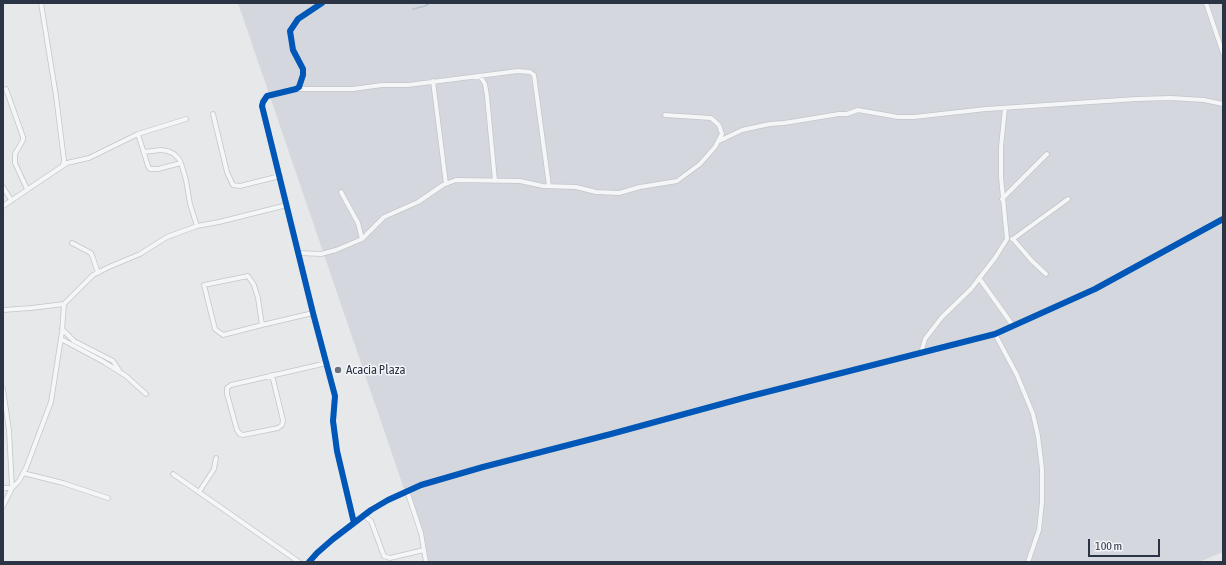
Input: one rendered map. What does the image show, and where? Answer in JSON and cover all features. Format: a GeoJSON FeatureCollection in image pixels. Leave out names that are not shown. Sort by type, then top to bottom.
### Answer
{"type":"FeatureCollection","features":[{"type":"Feature","properties":{"kind":"street"},"geometry":{"type":"LineString","coordinates":[[41,3],[56,96],[64,160],[63,166]]}},
{"type":"Feature","properties":{"kind":"street"},"geometry":{"type":"LineString","coordinates":[[296,89],[301,84],[303,69],[293,50],[290,31],[298,19],[322,3]]}},
{"type":"Feature","properties":{"kind":"street"},"geometry":{"type":"LineString","coordinates":[[1206,3],[1223,53]]}},
{"type":"Feature","properties":{"kind":"street"},"geometry":{"type":"LineString","coordinates":[[354,522],[337,451],[333,421],[335,396],[262,106],[263,102],[267,96],[296,89],[353,89],[434,82],[518,70],[530,72],[534,75],[549,186]]}},
{"type":"Feature","properties":{"kind":"street"},"geometry":{"type":"LineString","coordinates":[[480,76],[485,84],[487,96],[495,181]]}},
{"type":"Feature","properties":{"kind":"street"},"geometry":{"type":"LineString","coordinates":[[434,82],[446,184]]}},
{"type":"Feature","properties":{"kind":"street"},"geometry":{"type":"LineString","coordinates":[[6,89],[23,137],[23,140],[15,154],[15,163],[27,190]]}},
{"type":"Feature","properties":{"kind":"street"},"geometry":{"type":"LineString","coordinates":[[718,141],[742,130],[770,124],[847,114],[858,110],[898,117],[1005,108],[1171,98],[1204,100],[1223,104]]}},
{"type":"Feature","properties":{"kind":"street"},"geometry":{"type":"LineString","coordinates":[[921,353],[925,340],[942,317],[971,288],[995,258],[1007,239],[1000,177],[1001,146],[1005,108]]}},
{"type":"Feature","properties":{"kind":"street"},"geometry":{"type":"LineString","coordinates":[[213,114],[227,172],[233,184],[240,186],[280,176]]}},
{"type":"Feature","properties":{"kind":"street"},"geometry":{"type":"LineString","coordinates":[[298,253],[321,254],[336,250],[362,239],[384,218],[418,202],[446,184],[456,180],[520,181],[549,186],[576,187],[596,192],[619,193],[640,186],[677,181],[700,164],[722,134],[719,125],[711,118],[664,115]]}},
{"type":"Feature","properties":{"kind":"street"},"geometry":{"type":"LineString","coordinates":[[3,206],[63,166],[89,158],[138,134],[186,119]]}},
{"type":"Feature","properties":{"kind":"street"},"geometry":{"type":"LineString","coordinates":[[138,134],[148,166],[152,170],[182,162]]}},
{"type":"Feature","properties":{"kind":"street"},"geometry":{"type":"LineString","coordinates":[[144,152],[161,150],[168,151],[174,154],[182,162],[190,204],[197,226]]}},
{"type":"Feature","properties":{"kind":"street"},"geometry":{"type":"LineString","coordinates":[[1002,199],[1047,154]]}},
{"type":"Feature","properties":{"kind":"street"},"geometry":{"type":"LineString","coordinates":[[3,187],[11,200]]}},
{"type":"Feature","properties":{"kind":"street"},"geometry":{"type":"LineString","coordinates":[[341,192],[358,223],[362,239]]}},
{"type":"Feature","properties":{"kind":"street"},"geometry":{"type":"LineString","coordinates":[[1013,240],[1068,199]]}},
{"type":"Feature","properties":{"kind":"street"},"geometry":{"type":"LineString","coordinates":[[3,310],[64,304],[93,275],[140,254],[167,237],[197,226],[287,205]]}},
{"type":"Feature","properties":{"kind":"street"},"geometry":{"type":"LineString","coordinates":[[309,562],[317,553],[354,522],[388,500],[436,480],[747,397],[995,334],[1014,327],[1095,289],[1223,219]]}},
{"type":"Feature","properties":{"kind":"street"},"geometry":{"type":"LineString","coordinates":[[1007,239],[1013,240],[1046,274]]}},
{"type":"Feature","properties":{"kind":"street"},"geometry":{"type":"LineString","coordinates":[[72,243],[91,253],[98,273]]}},
{"type":"Feature","properties":{"kind":"street"},"geometry":{"type":"LineString","coordinates":[[262,325],[258,298],[254,285],[248,276],[204,285],[215,329],[223,335],[313,313]]}},
{"type":"Feature","properties":{"kind":"street"},"geometry":{"type":"LineString","coordinates":[[979,278],[1014,327]]}},
{"type":"Feature","properties":{"kind":"street"},"geometry":{"type":"LineString","coordinates":[[3,506],[12,488],[19,481],[32,455],[51,402],[61,339],[64,304]]}},
{"type":"Feature","properties":{"kind":"street"},"geometry":{"type":"LineString","coordinates":[[62,329],[74,341],[113,361],[120,372]]}},
{"type":"Feature","properties":{"kind":"street"},"geometry":{"type":"LineString","coordinates":[[995,334],[1017,375],[1033,414],[1038,436],[1042,468],[1042,502],[1039,530],[1028,562]]}},
{"type":"Feature","properties":{"kind":"street"},"geometry":{"type":"LineString","coordinates":[[61,339],[120,372],[146,394]]}},
{"type":"Feature","properties":{"kind":"street"},"geometry":{"type":"LineString","coordinates":[[272,375],[283,421],[282,425],[278,428],[240,434],[237,430],[227,394],[227,388],[231,385],[272,375],[327,363]]}},
{"type":"Feature","properties":{"kind":"street"},"geometry":{"type":"LineString","coordinates":[[3,389],[8,430],[12,488]]}},
{"type":"Feature","properties":{"kind":"street"},"geometry":{"type":"LineString","coordinates":[[199,492],[214,469],[216,458]]}},
{"type":"Feature","properties":{"kind":"street"},"geometry":{"type":"LineString","coordinates":[[23,473],[63,483],[108,498]]}},
{"type":"Feature","properties":{"kind":"street"},"geometry":{"type":"LineString","coordinates":[[173,474],[299,562]]}},
{"type":"Feature","properties":{"kind":"street"},"geometry":{"type":"LineString","coordinates":[[3,488],[12,488]]}},
{"type":"Feature","properties":{"kind":"street"},"geometry":{"type":"LineString","coordinates":[[408,491],[421,533],[426,562]]}},
{"type":"Feature","properties":{"kind":"street"},"geometry":{"type":"LineString","coordinates":[[364,516],[371,521],[379,538],[384,556],[390,558],[424,550]]}},
{"type":"Feature","properties":{"kind":"shaded area"},"geometry":{"type":"Polygon","coordinates":[[[238,3],[1223,3],[1223,552],[1199,562],[429,562],[238,3]]]}},
{"type":"Feature","properties":{"kind":"waterway"},"geometry":{"type":"LineString","coordinates":[[413,9],[430,3]]}},
{"type":"Feature","properties":{"kind":"cycle path"},"geometry":{"type":"LineString","coordinates":[[322,3],[298,19],[290,31],[293,50],[303,69],[303,75],[299,87],[267,96],[262,106],[335,396],[333,421],[337,451],[354,523]]}},
{"type":"Feature","properties":{"kind":"cycle path"},"geometry":{"type":"LineString","coordinates":[[309,562],[333,539],[371,510],[388,500],[421,485],[483,467],[747,397],[995,334],[1095,289],[1223,219]]}},
{"type":"Feature","properties":{"kind":"place","name":"Acacia Plaza"},"geometry":{"type":"Point","coordinates":[338,370]}}]}
